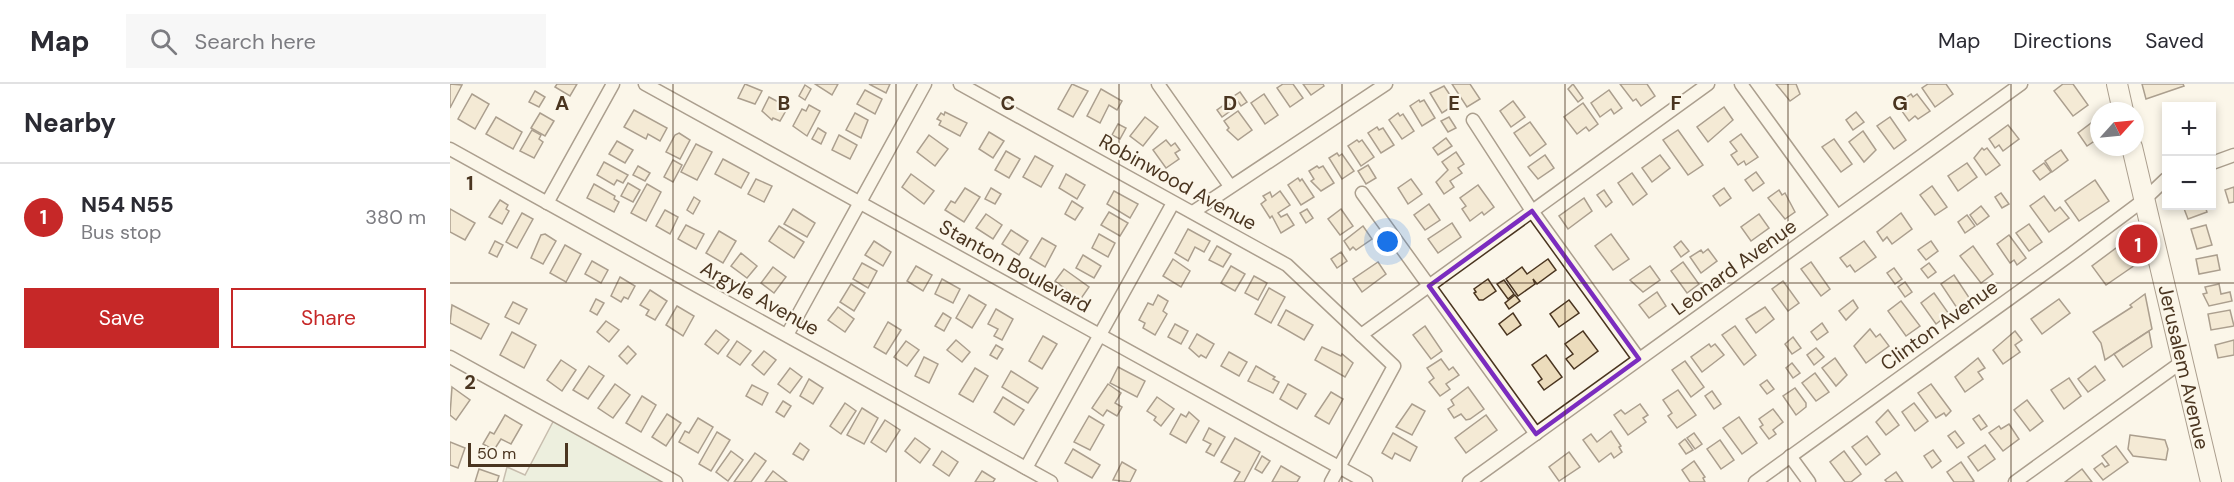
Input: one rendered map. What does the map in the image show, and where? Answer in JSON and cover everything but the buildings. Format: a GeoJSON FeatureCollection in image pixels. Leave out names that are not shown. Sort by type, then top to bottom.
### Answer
{"type":"FeatureCollection","features":[{"type":"Feature","properties":{"kind":"main road"},"geometry":{"type":"LineString","coordinates":[[2116,84],[2121,102]]}},
{"type":"Feature","properties":{"kind":"main road","name":"Jerusalem Avenue"},"geometry":{"type":"LineString","coordinates":[[2134,156],[2211,482]]}},
{"type":"Feature","properties":{"kind":"street"},"geometry":{"type":"LineString","coordinates":[[547,203],[613,84]]}},
{"type":"Feature","properties":{"kind":"street","name":"Stanton Boulevard"},"geometry":{"type":"LineString","coordinates":[[645,84],[1366,482]]}},
{"type":"Feature","properties":{"kind":"street"},"geometry":{"type":"LineString","coordinates":[[787,335],[925,84]]}},
{"type":"Feature","properties":{"kind":"street","name":"Robinwood Avenue"},"geometry":{"type":"LineString","coordinates":[[960,84],[1287,265],[1394,366],[1339,467]]}},
{"type":"Feature","properties":{"kind":"street"},"geometry":{"type":"LineString","coordinates":[[1158,84],[1230,186]]}},
{"type":"Feature","properties":{"kind":"street"},"geometry":{"type":"LineString","coordinates":[[1193,212],[1386,84]]}},
{"type":"Feature","properties":{"kind":"street"},"geometry":{"type":"LineString","coordinates":[[1361,335],[1708,84]]}},
{"type":"Feature","properties":{"kind":"street"},"geometry":{"type":"LineString","coordinates":[[1741,84],[1837,216]]}},
{"type":"Feature","properties":{"kind":"street","name":"Leonard Avenue"},"geometry":{"type":"LineString","coordinates":[[1469,482],[2020,84]]}},
{"type":"Feature","properties":{"kind":"street"},"geometry":{"type":"LineString","coordinates":[[1473,120],[1532,211],[1640,359]]}},
{"type":"Feature","properties":{"kind":"street","name":"Argyle Avenue"},"geometry":{"type":"LineString","coordinates":[[450,149],[1051,482]]}},
{"type":"Feature","properties":{"kind":"street"},"geometry":{"type":"LineString","coordinates":[[2216,161],[2234,155]]}},
{"type":"Feature","properties":{"kind":"street","name":"Clinton Avenue"},"geometry":{"type":"LineString","coordinates":[[1755,482],[2145,199],[2162,183]]}},
{"type":"Feature","properties":{"kind":"street"},"geometry":{"type":"LineString","coordinates":[[1362,193],[1536,434]]}},
{"type":"Feature","properties":{"kind":"street"},"geometry":{"type":"LineString","coordinates":[[1026,468],[1173,203]]}},
{"type":"Feature","properties":{"kind":"street"},"geometry":{"type":"LineString","coordinates":[[450,357],[676,482]]}},
{"type":"Feature","properties":{"kind":"street"},"geometry":{"type":"LineString","coordinates":[[2015,482],[2182,361]]}},
{"type":"Feature","properties":{"kind":"street"},"geometry":{"type":"LineString","coordinates":[[1790,456],[1809,482]]}},
{"type":"Feature","properties":{"kind":"street"},"geometry":{"type":"LineString","coordinates":[[1331,482],[1339,467]]}},
{"type":"Feature","properties":{"kind":"highlighted area"},"geometry":{"type":"Polygon","coordinates":[[[1532,211],[1639,359],[1536,434],[1429,286],[1532,211]]]}},
{"type":"Feature","properties":{"kind":"green space"},"geometry":{"type":"Polygon","coordinates":[[[555,418],[668,482],[503,482],[507,467],[525,475],[555,418]]]}},
{"type":"Feature","properties":{"kind":"place","name":"N54 N55"},"geometry":{"type":"Point","coordinates":[2138,244]}}]}
